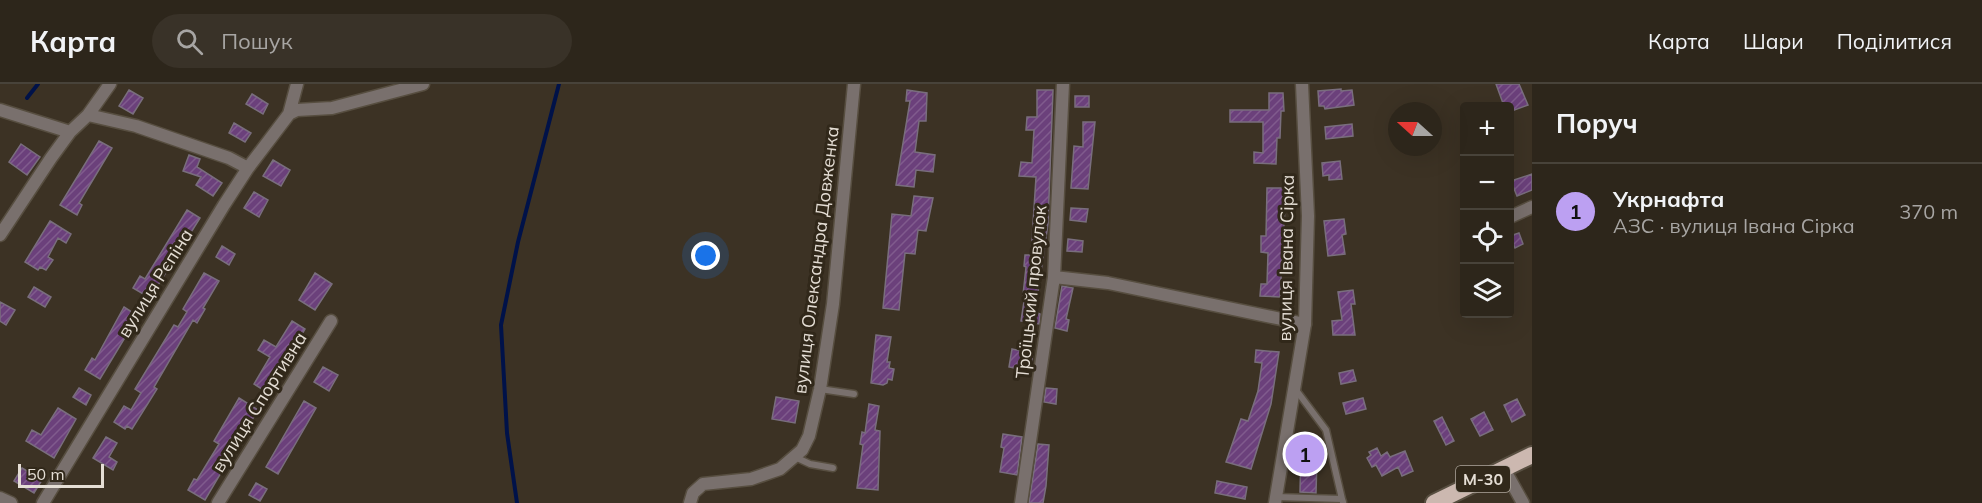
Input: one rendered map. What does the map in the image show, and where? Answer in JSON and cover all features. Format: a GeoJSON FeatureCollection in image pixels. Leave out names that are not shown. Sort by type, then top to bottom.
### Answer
{"type":"FeatureCollection","features":[{"type":"Feature","properties":{"kind":"highway","name":"М-30"},"geometry":{"type":"LineString","coordinates":[[1434,503],[1532,455]]}},
{"type":"Feature","properties":{"kind":"street"},"geometry":{"type":"LineString","coordinates":[[0,236],[70,132],[88,115],[110,84]]}},
{"type":"Feature","properties":{"kind":"street","name":"вулиця Рєпіна"},"geometry":{"type":"LineString","coordinates":[[44,503],[163,301],[248,168],[289,114],[297,84]]}},
{"type":"Feature","properties":{"kind":"street"},"geometry":{"type":"LineString","coordinates":[[289,114],[297,110],[332,108],[423,84]]}},
{"type":"Feature","properties":{"kind":"street","name":"вулиця Олександра Довженка"},"geometry":{"type":"LineString","coordinates":[[690,503],[693,493],[703,484],[765,476],[795,457],[809,436],[820,389],[832,304],[854,84]]}},
{"type":"Feature","properties":{"kind":"street","name":"Троїцький провулок"},"geometry":{"type":"LineString","coordinates":[[1021,503],[1054,277],[1063,84]]}},
{"type":"Feature","properties":{"kind":"street","name":"вулиця Івана Сірка"},"geometry":{"type":"LineString","coordinates":[[1275,500],[1305,324],[1308,216],[1302,84]]}},
{"type":"Feature","properties":{"kind":"street"},"geometry":{"type":"LineString","coordinates":[[0,110],[70,132]]}},
{"type":"Feature","properties":{"kind":"street"},"geometry":{"type":"LineString","coordinates":[[88,115],[136,126],[229,158],[248,168]]}},
{"type":"Feature","properties":{"kind":"street"},"geometry":{"type":"LineString","coordinates":[[1514,215],[1532,207]]}},
{"type":"Feature","properties":{"kind":"street"},"geometry":{"type":"LineString","coordinates":[[1054,277],[1108,283],[1305,324]]}},
{"type":"Feature","properties":{"kind":"street","name":"вулиця Спортивна"},"geometry":{"type":"LineString","coordinates":[[218,503],[331,321]]}},
{"type":"Feature","properties":{"kind":"street"},"geometry":{"type":"LineString","coordinates":[[1504,469],[1522,503]]}},
{"type":"Feature","properties":{"kind":"street"},"geometry":{"type":"LineString","coordinates":[[0,498],[11,503]]}},
{"type":"Feature","properties":{"kind":"lane"},"geometry":{"type":"LineString","coordinates":[[820,389],[854,394]]}},
{"type":"Feature","properties":{"kind":"lane"},"geometry":{"type":"LineString","coordinates":[[1275,500],[1343,501],[1326,430],[1295,389]]}},
{"type":"Feature","properties":{"kind":"lane"},"geometry":{"type":"LineString","coordinates":[[795,457],[810,464],[834,468]]}},
{"type":"Feature","properties":{"kind":"building"},"geometry":{"type":"Polygon","coordinates":[[[1496,84],[1519,84],[1528,105],[1514,110],[1514,102],[1503,102],[1496,84]]]}},
{"type":"Feature","properties":{"kind":"building"},"geometry":{"type":"Polygon","coordinates":[[[1341,89],[1341,91],[1352,90],[1354,105],[1325,109],[1324,106],[1319,106],[1318,91],[1341,89]]]}},
{"type":"Feature","properties":{"kind":"building"},"geometry":{"type":"Polygon","coordinates":[[[129,90],[143,98],[133,114],[119,106],[129,90]]]}},
{"type":"Feature","properties":{"kind":"building"},"geometry":{"type":"Polygon","coordinates":[[[907,90],[927,93],[926,121],[919,121],[915,152],[935,155],[933,172],[916,170],[914,187],[896,185],[910,101],[906,101],[907,90]]]}},
{"type":"Feature","properties":{"kind":"building"},"geometry":{"type":"Polygon","coordinates":[[[1037,90],[1053,90],[1048,224],[1035,312],[1040,314],[1039,324],[1021,321],[1025,295],[1023,295],[1025,255],[1031,255],[1036,177],[1019,176],[1021,162],[1032,163],[1034,130],[1026,130],[1027,117],[1037,117],[1037,90]]]}},
{"type":"Feature","properties":{"kind":"building"},"geometry":{"type":"Polygon","coordinates":[[[1269,93],[1283,93],[1284,111],[1281,111],[1276,164],[1254,163],[1254,152],[1263,153],[1263,122],[1230,122],[1230,110],[1269,110],[1269,93]]]}},
{"type":"Feature","properties":{"kind":"building"},"geometry":{"type":"Polygon","coordinates":[[[252,94],[268,104],[263,114],[246,104],[252,94]]]}},
{"type":"Feature","properties":{"kind":"building"},"geometry":{"type":"Polygon","coordinates":[[[1075,96],[1089,96],[1089,107],[1075,107],[1075,96]]]}},
{"type":"Feature","properties":{"kind":"building"},"geometry":{"type":"Polygon","coordinates":[[[1083,122],[1095,122],[1088,189],[1071,188],[1074,146],[1083,147],[1083,122]]]}},
{"type":"Feature","properties":{"kind":"building"},"geometry":{"type":"Polygon","coordinates":[[[234,123],[251,133],[245,142],[229,133],[234,123]]]}},
{"type":"Feature","properties":{"kind":"building"},"geometry":{"type":"Polygon","coordinates":[[[1352,124],[1353,136],[1326,139],[1325,127],[1352,124]]]}},
{"type":"Feature","properties":{"kind":"building"},"geometry":{"type":"Polygon","coordinates":[[[99,141],[112,148],[79,203],[82,205],[77,215],[60,205],[99,141]]]}},
{"type":"Feature","properties":{"kind":"building"},"geometry":{"type":"Polygon","coordinates":[[[21,144],[40,157],[27,175],[9,162],[21,144]]]}},
{"type":"Feature","properties":{"kind":"building"},"geometry":{"type":"Polygon","coordinates":[[[189,155],[200,159],[197,167],[222,183],[213,196],[196,185],[201,177],[183,171],[189,155]]]}},
{"type":"Feature","properties":{"kind":"building"},"geometry":{"type":"Polygon","coordinates":[[[273,160],[290,170],[281,186],[263,176],[273,160]]]}},
{"type":"Feature","properties":{"kind":"building"},"geometry":{"type":"Polygon","coordinates":[[[1340,161],[1342,179],[1329,180],[1329,175],[1323,176],[1322,163],[1340,161]]]}},
{"type":"Feature","properties":{"kind":"building"},"geometry":{"type":"Polygon","coordinates":[[[1532,174],[1532,190],[1517,196],[1514,180],[1532,174]]]}},
{"type":"Feature","properties":{"kind":"building"},"geometry":{"type":"Polygon","coordinates":[[[1267,188],[1286,188],[1280,297],[1260,296],[1261,284],[1267,284],[1268,253],[1261,252],[1261,236],[1266,236],[1267,188]]]}},
{"type":"Feature","properties":{"kind":"building"},"geometry":{"type":"Polygon","coordinates":[[[254,192],[268,200],[259,217],[244,208],[254,192]]]}},
{"type":"Feature","properties":{"kind":"building"},"geometry":{"type":"Polygon","coordinates":[[[914,196],[933,198],[926,231],[918,230],[915,254],[905,253],[899,310],[883,308],[892,214],[911,216],[914,196]]]}},
{"type":"Feature","properties":{"kind":"building"},"geometry":{"type":"Polygon","coordinates":[[[1071,208],[1088,209],[1086,222],[1070,220],[1071,208]]]}},
{"type":"Feature","properties":{"kind":"building"},"geometry":{"type":"Polygon","coordinates":[[[187,210],[200,218],[150,298],[133,288],[140,276],[145,279],[187,210]]]}},
{"type":"Feature","properties":{"kind":"building"},"geometry":{"type":"Polygon","coordinates":[[[1344,219],[1346,234],[1342,235],[1345,254],[1328,256],[1324,221],[1344,219]]]}},
{"type":"Feature","properties":{"kind":"building"},"geometry":{"type":"Polygon","coordinates":[[[50,221],[71,234],[66,243],[58,238],[48,257],[53,260],[46,270],[40,267],[38,270],[25,262],[50,221]]]}},
{"type":"Feature","properties":{"kind":"building"},"geometry":{"type":"Polygon","coordinates":[[[1519,233],[1523,244],[1515,248],[1514,246],[1514,235],[1519,233]]]}},
{"type":"Feature","properties":{"kind":"building"},"geometry":{"type":"Polygon","coordinates":[[[1068,239],[1083,241],[1082,252],[1067,251],[1068,239]]]}},
{"type":"Feature","properties":{"kind":"building"},"geometry":{"type":"Polygon","coordinates":[[[222,246],[235,254],[229,265],[216,257],[222,246]]]}},
{"type":"Feature","properties":{"kind":"building"},"geometry":{"type":"Polygon","coordinates":[[[204,273],[219,281],[203,308],[205,309],[197,323],[193,320],[154,387],[157,389],[132,429],[127,426],[125,429],[114,422],[124,406],[131,410],[141,393],[135,389],[174,325],[178,327],[187,312],[183,309],[204,273]]]}},
{"type":"Feature","properties":{"kind":"building"},"geometry":{"type":"Polygon","coordinates":[[[315,273],[332,284],[315,310],[299,300],[315,273]]]}},
{"type":"Feature","properties":{"kind":"building"},"geometry":{"type":"Polygon","coordinates":[[[1062,286],[1073,288],[1066,319],[1069,320],[1067,331],[1055,328],[1062,286]]]}},
{"type":"Feature","properties":{"kind":"building"},"geometry":{"type":"Polygon","coordinates":[[[34,287],[51,297],[45,307],[28,297],[34,287]]]}},
{"type":"Feature","properties":{"kind":"building"},"geometry":{"type":"Polygon","coordinates":[[[1353,290],[1355,304],[1351,304],[1355,335],[1333,335],[1332,321],[1342,320],[1338,292],[1353,290]]]}},
{"type":"Feature","properties":{"kind":"building"},"geometry":{"type":"Polygon","coordinates":[[[0,302],[15,310],[6,325],[0,321],[0,302]]]}},
{"type":"Feature","properties":{"kind":"building"},"geometry":{"type":"Polygon","coordinates":[[[124,307],[138,316],[100,379],[85,370],[92,358],[95,360],[124,307]]]}},
{"type":"Feature","properties":{"kind":"building"},"geometry":{"type":"Polygon","coordinates":[[[292,321],[305,329],[268,393],[254,384],[270,357],[258,350],[264,340],[276,347],[292,321]]]}},
{"type":"Feature","properties":{"kind":"building"},"geometry":{"type":"Polygon","coordinates":[[[876,335],[891,337],[887,362],[890,362],[889,368],[894,369],[892,380],[888,379],[883,385],[871,383],[876,335]]]}},
{"type":"Feature","properties":{"kind":"building"},"geometry":{"type":"Polygon","coordinates":[[[1012,349],[1033,353],[1030,371],[1009,367],[1012,349]]]}},
{"type":"Feature","properties":{"kind":"building"},"geometry":{"type":"Polygon","coordinates":[[[1256,350],[1279,352],[1271,404],[1251,469],[1226,462],[1241,419],[1248,421],[1258,391],[1262,363],[1255,362],[1256,350]]]}},
{"type":"Feature","properties":{"kind":"building"},"geometry":{"type":"Polygon","coordinates":[[[323,367],[338,375],[329,391],[314,382],[323,367]]]}},
{"type":"Feature","properties":{"kind":"building"},"geometry":{"type":"Polygon","coordinates":[[[1353,370],[1356,381],[1341,384],[1339,373],[1353,370]]]}},
{"type":"Feature","properties":{"kind":"building"},"geometry":{"type":"Polygon","coordinates":[[[79,388],[91,395],[86,405],[73,397],[79,388]]]}},
{"type":"Feature","properties":{"kind":"building"},"geometry":{"type":"Polygon","coordinates":[[[1046,388],[1057,389],[1056,404],[1044,402],[1046,388]]]}},
{"type":"Feature","properties":{"kind":"building"},"geometry":{"type":"Polygon","coordinates":[[[776,397],[799,401],[795,423],[772,419],[776,397]]]}},
{"type":"Feature","properties":{"kind":"building"},"geometry":{"type":"Polygon","coordinates":[[[239,398],[258,410],[205,500],[188,490],[194,479],[197,480],[219,444],[214,441],[239,398]]]}},
{"type":"Feature","properties":{"kind":"building"},"geometry":{"type":"Polygon","coordinates":[[[1363,398],[1366,409],[1346,414],[1343,403],[1363,398]]]}},
{"type":"Feature","properties":{"kind":"building"},"geometry":{"type":"Polygon","coordinates":[[[1517,399],[1525,415],[1512,422],[1504,405],[1517,399]]]}},
{"type":"Feature","properties":{"kind":"building"},"geometry":{"type":"Polygon","coordinates":[[[304,401],[316,408],[278,474],[266,467],[304,401]]]}},
{"type":"Feature","properties":{"kind":"building"},"geometry":{"type":"Polygon","coordinates":[[[869,404],[879,406],[875,430],[880,431],[878,490],[857,488],[863,445],[860,444],[862,432],[865,433],[869,404]]]}},
{"type":"Feature","properties":{"kind":"building"},"geometry":{"type":"Polygon","coordinates":[[[58,408],[76,419],[54,458],[26,441],[32,430],[41,435],[58,408]]]}},
{"type":"Feature","properties":{"kind":"building"},"geometry":{"type":"Polygon","coordinates":[[[1484,412],[1493,430],[1480,436],[1471,419],[1484,412]]]}},
{"type":"Feature","properties":{"kind":"building"},"geometry":{"type":"Polygon","coordinates":[[[1442,417],[1454,441],[1446,445],[1434,421],[1442,417]]]}},
{"type":"Feature","properties":{"kind":"building"},"geometry":{"type":"Polygon","coordinates":[[[1003,434],[1022,437],[1017,475],[1000,472],[1004,448],[1001,447],[1003,434]]]}},
{"type":"Feature","properties":{"kind":"building"},"geometry":{"type":"Polygon","coordinates":[[[106,437],[117,443],[109,457],[117,462],[113,470],[93,458],[106,437]]]}},
{"type":"Feature","properties":{"kind":"building"},"geometry":{"type":"Polygon","coordinates":[[[1038,444],[1049,445],[1046,486],[1043,503],[1029,503],[1038,444]]]}},
{"type":"Feature","properties":{"kind":"building"},"geometry":{"type":"Polygon","coordinates":[[[1301,446],[1322,447],[1321,459],[1317,459],[1316,493],[1300,492],[1301,446]]]}},
{"type":"Feature","properties":{"kind":"building"},"geometry":{"type":"Polygon","coordinates":[[[1377,448],[1381,456],[1387,452],[1390,457],[1405,451],[1413,471],[1402,476],[1398,467],[1382,476],[1376,465],[1372,467],[1367,458],[1371,455],[1369,452],[1377,448]]]}},
{"type":"Feature","properties":{"kind":"building"},"geometry":{"type":"Polygon","coordinates":[[[22,468],[42,480],[34,493],[14,481],[22,468]]]}},
{"type":"Feature","properties":{"kind":"building"},"geometry":{"type":"Polygon","coordinates":[[[1217,481],[1247,487],[1245,499],[1215,493],[1217,481]]]}},
{"type":"Feature","properties":{"kind":"building"},"geometry":{"type":"Polygon","coordinates":[[[256,483],[267,489],[260,501],[249,495],[256,483]]]}},
{"type":"Feature","properties":{"kind":"waterway"},"geometry":{"type":"LineString","coordinates":[[27,98],[38,84]]}},
{"type":"Feature","properties":{"kind":"waterway"},"geometry":{"type":"LineString","coordinates":[[517,503],[507,433],[501,325],[518,242],[559,84]]}},
{"type":"Feature","properties":{"kind":"place","name":"Укрнафта"},"geometry":{"type":"Point","coordinates":[1305,454]}}]}
